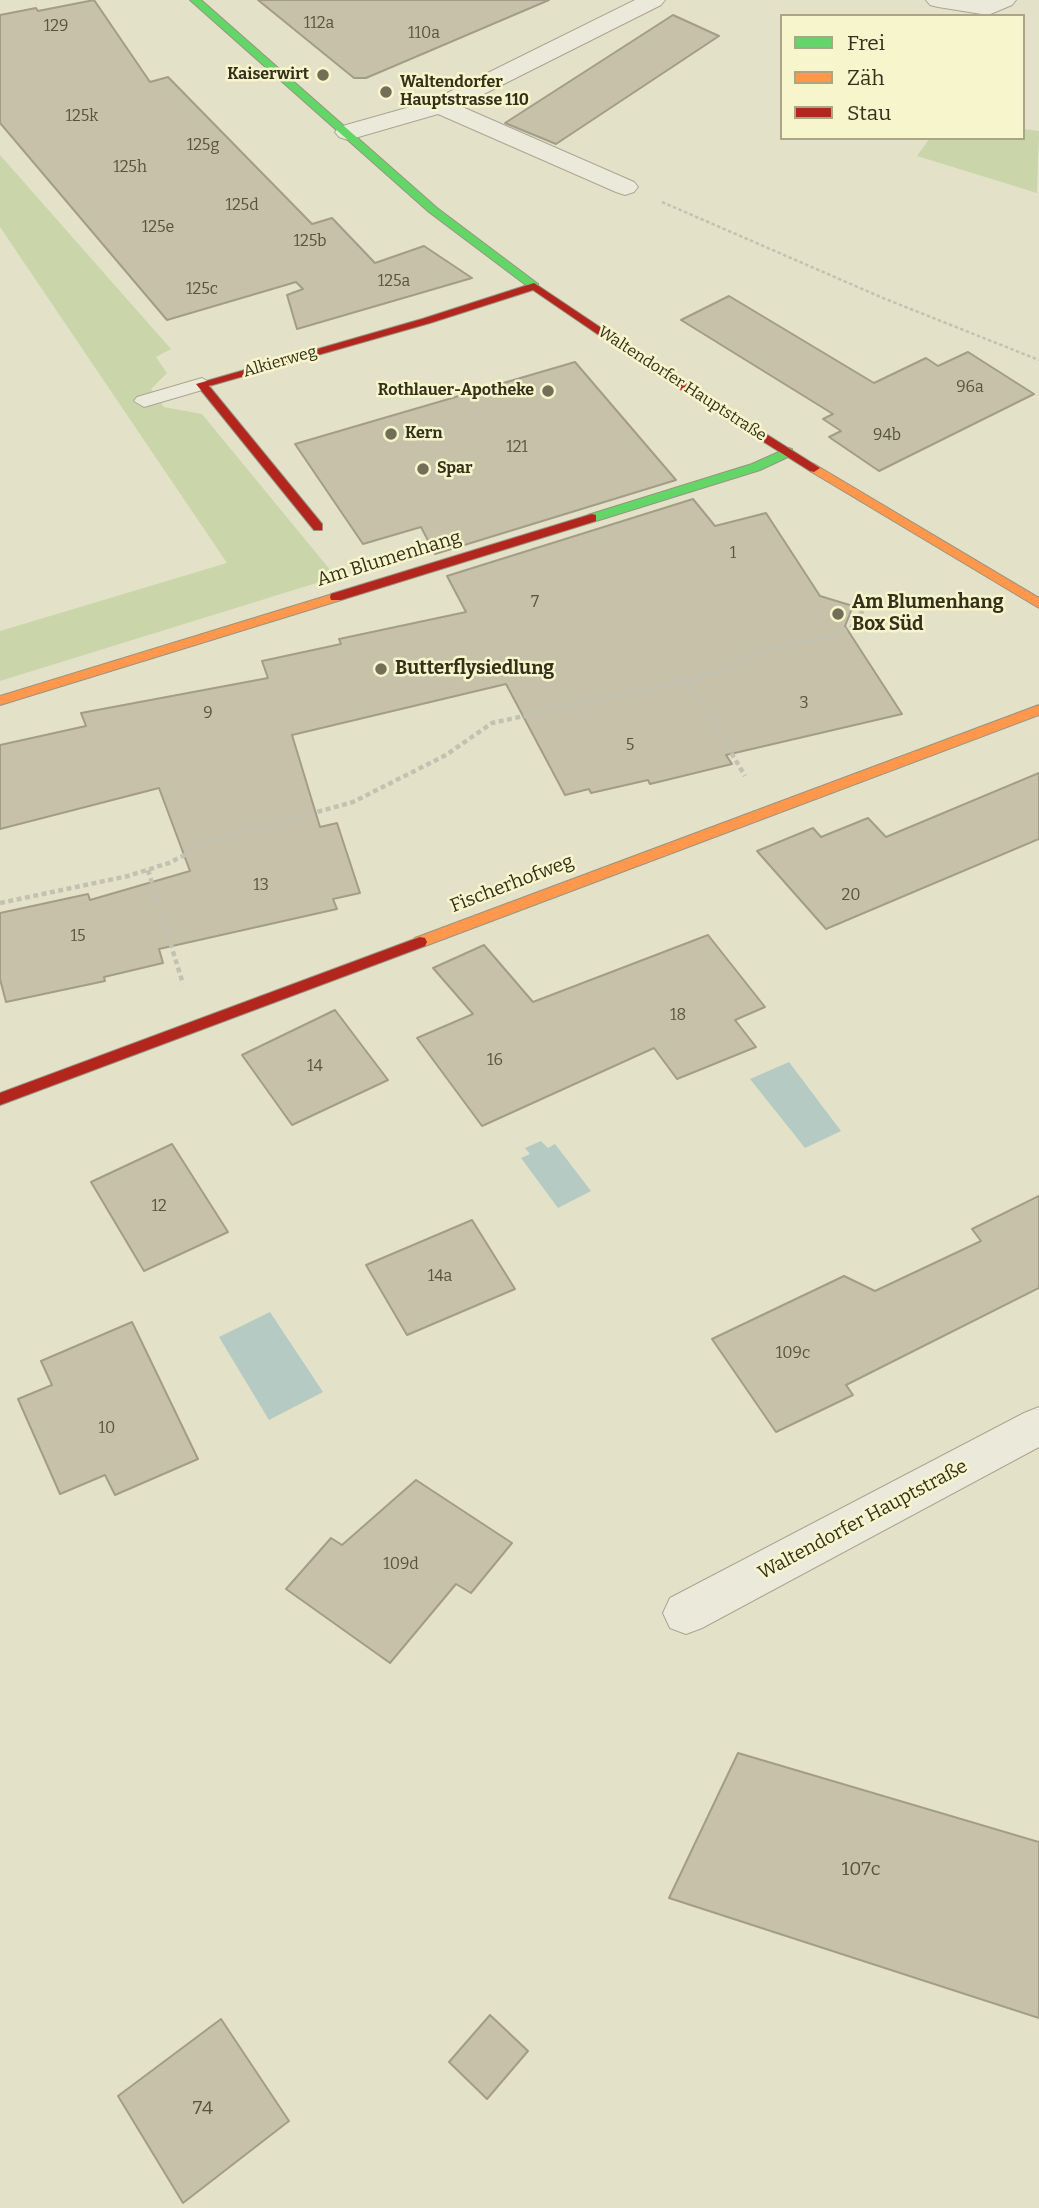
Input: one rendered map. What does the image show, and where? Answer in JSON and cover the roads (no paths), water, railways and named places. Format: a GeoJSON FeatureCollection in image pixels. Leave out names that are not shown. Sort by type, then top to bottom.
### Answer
{"type":"FeatureCollection","features":[{"type":"Feature","properties":{"kind":"street","name":"Waltendorfer Hauptstraße"},"geometry":{"type":"LineString","coordinates":[[195,0],[348,132],[433,210],[534,286],[660,372],[1039,604]]}},
{"type":"Feature","properties":{"kind":"street"},"geometry":{"type":"LineString","coordinates":[[348,132],[440,106],[653,0]]}},
{"type":"Feature","properties":{"kind":"street"},"geometry":{"type":"LineString","coordinates":[[938,0],[988,8],[1004,0]]}},
{"type":"Feature","properties":{"kind":"street"},"geometry":{"type":"LineString","coordinates":[[440,106],[625,187]]}},
{"type":"Feature","properties":{"kind":"street","name":"Alkierweg"},"geometry":{"type":"LineString","coordinates":[[202,384],[425,321],[534,286]]}},
{"type":"Feature","properties":{"kind":"street"},"geometry":{"type":"LineString","coordinates":[[202,384],[318,527]]}},
{"type":"Feature","properties":{"kind":"street","name":"Am Blumenhang"},"geometry":{"type":"LineString","coordinates":[[0,701],[756,467],[788,452]]}},
{"type":"Feature","properties":{"kind":"street","name":"Fischerhofweg"},"geometry":{"type":"LineString","coordinates":[[0,1099],[765,810],[1039,710]]}},
{"type":"Feature","properties":{"kind":"street","name":"Waltendorfer Hauptstraße"},"geometry":{"type":"LineString","coordinates":[[686,1613],[1039,1426]]}},
{"type":"Feature","properties":{"kind":"lane"},"geometry":{"type":"LineString","coordinates":[[144,401],[202,384]]}},
{"type":"Feature","properties":{"kind":"place","name":"Kaiserwirt"},"geometry":{"type":"Point","coordinates":[323,75]}},
{"type":"Feature","properties":{"kind":"place","name":"Waltendorfer Hauptstrasse 110"},"geometry":{"type":"Point","coordinates":[386,92]}},
{"type":"Feature","properties":{"kind":"place","name":"Rothlauer-Apotheke"},"geometry":{"type":"Point","coordinates":[548,391]}},
{"type":"Feature","properties":{"kind":"place","name":"Kern"},"geometry":{"type":"Point","coordinates":[391,434]}},
{"type":"Feature","properties":{"kind":"place","name":"Spar"},"geometry":{"type":"Point","coordinates":[423,469]}},
{"type":"Feature","properties":{"kind":"place","name":"Am Blumenhang Box Süd"},"geometry":{"type":"Point","coordinates":[838,614]}},
{"type":"Feature","properties":{"kind":"place","name":"Butterflysiedlung"},"geometry":{"type":"Point","coordinates":[381,669]}}]}
